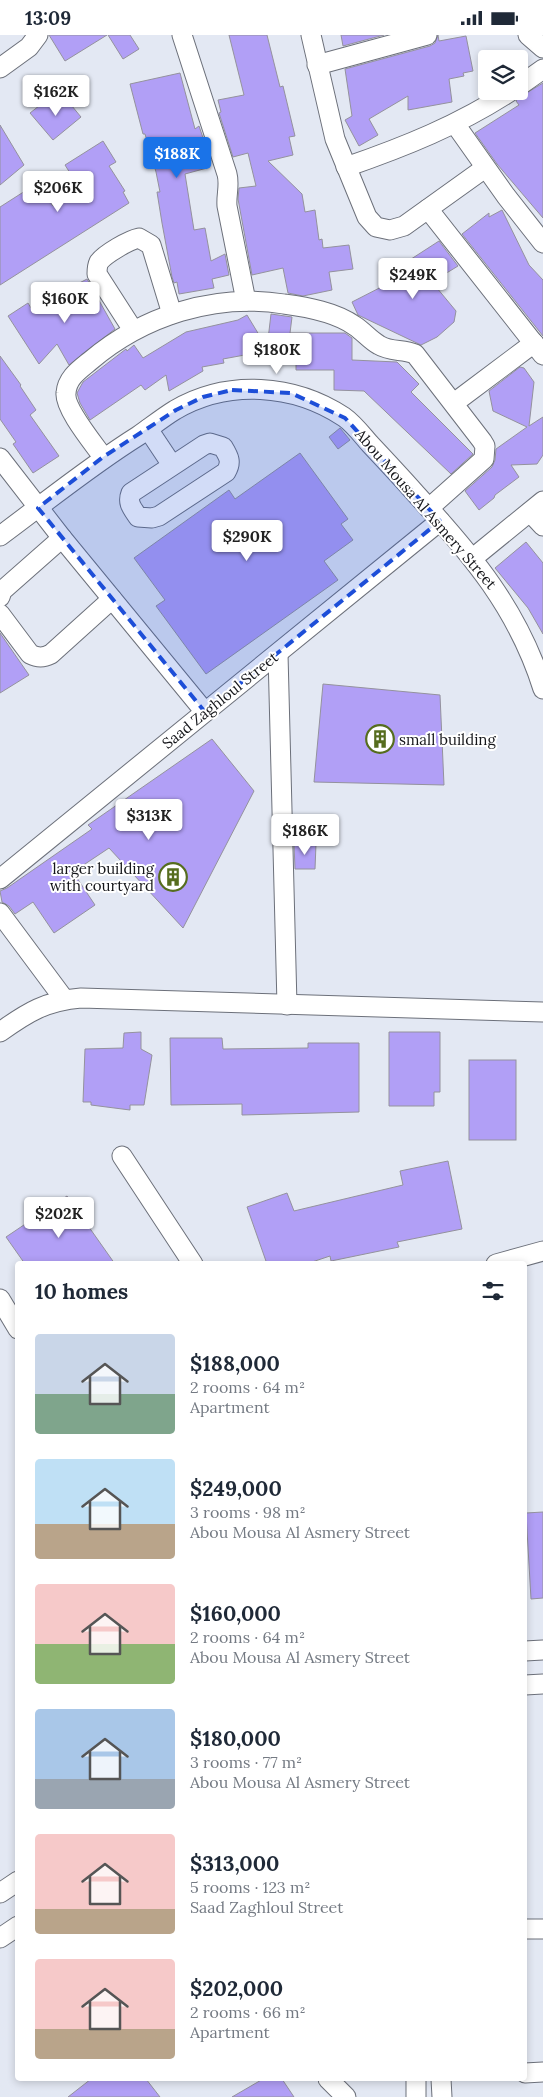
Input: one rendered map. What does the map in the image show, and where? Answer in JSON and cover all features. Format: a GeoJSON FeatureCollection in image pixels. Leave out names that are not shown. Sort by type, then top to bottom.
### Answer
{"type":"FeatureCollection","features":[{"type":"Feature","properties":{"kind":"street"},"geometry":{"type":"LineString","coordinates":[[0,68],[29,47],[38,35]]}},
{"type":"Feature","properties":{"kind":"street"},"geometry":{"type":"LineString","coordinates":[[182,35],[229,181],[226,197],[227,206],[246,301]]}},
{"type":"Feature","properties":{"kind":"street"},"geometry":{"type":"LineString","coordinates":[[311,35],[335,139],[366,217],[376,227],[390,231],[404,226],[485,168]]}},
{"type":"Feature","properties":{"kind":"street"},"geometry":{"type":"LineString","coordinates":[[317,65],[427,35]]}},
{"type":"Feature","properties":{"kind":"street"},"geometry":{"type":"LineString","coordinates":[[528,35],[543,48]]}},
{"type":"Feature","properties":{"kind":"street"},"geometry":{"type":"LineString","coordinates":[[528,80],[543,69]]}},
{"type":"Feature","properties":{"kind":"street"},"geometry":{"type":"LineString","coordinates":[[346,167],[409,145],[455,124],[496,100]]}},
{"type":"Feature","properties":{"kind":"street"},"geometry":{"type":"LineString","coordinates":[[455,124],[485,168],[543,243]]}},
{"type":"Feature","properties":{"kind":"street"},"geometry":{"type":"LineString","coordinates":[[103,457],[70,408],[65,395],[68,381],[104,349],[134,331],[172,314],[208,305],[246,301],[284,303],[335,315],[354,325],[378,345],[387,349],[406,350],[415,354],[454,403],[538,349],[428,209]]}},
{"type":"Feature","properties":{"kind":"street"},"geometry":{"type":"LineString","coordinates":[[134,331],[97,274],[97,266],[101,259],[132,239],[139,238],[150,245],[172,314]]}},
{"type":"Feature","properties":{"kind":"street","name":"Abou Mousa Al Asmery Street"},"geometry":{"type":"LineString","coordinates":[[0,536],[103,457],[176,409],[203,397],[242,389],[262,389],[291,393],[320,403],[345,418],[473,559],[500,594],[540,667],[543,689]]}},
{"type":"Feature","properties":{"kind":"street","name":"Saad Zaghloul Street"},"geometry":{"type":"LineString","coordinates":[[1,876],[278,654],[435,515],[479,464],[486,453],[482,441],[454,403]]}},
{"type":"Feature","properties":{"kind":"street"},"geometry":{"type":"LineString","coordinates":[[148,429],[172,465]]}},
{"type":"Feature","properties":{"kind":"street"},"geometry":{"type":"LineString","coordinates":[[210,443],[223,447],[230,459],[226,472],[213,482],[159,516],[152,519],[138,517],[129,505],[128,499],[131,493],[172,465],[210,443]]}},
{"type":"Feature","properties":{"kind":"street"},"geometry":{"type":"LineString","coordinates":[[0,458],[62,539],[205,712]]}},
{"type":"Feature","properties":{"kind":"street"},"geometry":{"type":"LineString","coordinates":[[473,559],[536,506],[543,526]]}},
{"type":"Feature","properties":{"kind":"street"},"geometry":{"type":"LineString","coordinates":[[0,597],[2,591],[62,539]]}},
{"type":"Feature","properties":{"kind":"street"},"geometry":{"type":"LineString","coordinates":[[0,614],[30,654],[36,657],[44,657],[50,654],[112,599]]}},
{"type":"Feature","properties":{"kind":"street"},"geometry":{"type":"LineString","coordinates":[[278,654],[288,1005]]}},
{"type":"Feature","properties":{"kind":"street"},"geometry":{"type":"LineString","coordinates":[[0,913],[64,999]]}},
{"type":"Feature","properties":{"kind":"street"},"geometry":{"type":"LineString","coordinates":[[0,1032],[39,1006],[64,999],[91,998],[543,1012]]}},
{"type":"Feature","properties":{"kind":"street"},"geometry":{"type":"LineString","coordinates":[[122,1156],[191,1261]]}},
{"type":"Feature","properties":{"kind":"street"},"geometry":{"type":"LineString","coordinates":[[507,1261],[543,1251]]}},
{"type":"Feature","properties":{"kind":"street"},"geometry":{"type":"LineString","coordinates":[[0,1299],[15,1324]]}},
{"type":"Feature","properties":{"kind":"street"},"geometry":{"type":"LineString","coordinates":[[527,1651],[543,1650]]}},
{"type":"Feature","properties":{"kind":"street"},"geometry":{"type":"LineString","coordinates":[[527,1685],[543,1684]]}},
{"type":"Feature","properties":{"kind":"street"},"geometry":{"type":"LineString","coordinates":[[0,1893],[15,1883]]}},
{"type":"Feature","properties":{"kind":"street"},"geometry":{"type":"LineString","coordinates":[[527,1929],[543,1929]]}},
{"type":"Feature","properties":{"kind":"street"},"geometry":{"type":"LineString","coordinates":[[527,2073],[543,2072]]}},
{"type":"Feature","properties":{"kind":"street"},"geometry":{"type":"LineString","coordinates":[[330,2081],[346,2097]]}},
{"type":"Feature","properties":{"kind":"street"},"geometry":{"type":"LineString","coordinates":[[416,2081],[416,2097]]}},
{"type":"Feature","properties":{"kind":"street"},"geometry":{"type":"LineString","coordinates":[[441,2081],[442,2097]]}},
{"type":"Feature","properties":{"kind":"highlighted area"},"geometry":{"type":"Polygon","coordinates":[[[232,390],[291,393],[345,418],[440,521],[205,712],[38,508],[103,457],[176,410],[203,397],[232,390]]]}},
{"type":"Feature","properties":{"kind":"building"},"geometry":{"type":"Polygon","coordinates":[[[49,35],[107,35],[65,61],[49,35]]]}},
{"type":"Feature","properties":{"kind":"building"},"geometry":{"type":"Polygon","coordinates":[[[108,35],[130,35],[139,49],[123,59],[108,35]]]}},
{"type":"Feature","properties":{"kind":"building"},"geometry":{"type":"Polygon","coordinates":[[[229,35],[267,35],[280,87],[283,86],[295,136],[289,137],[293,155],[268,161],[302,194],[305,212],[315,210],[319,240],[322,239],[323,248],[349,245],[353,269],[329,272],[332,290],[303,296],[288,293],[283,268],[252,275],[238,199],[239,188],[256,186],[248,153],[233,157],[219,113],[221,112],[218,100],[244,95],[229,35]]]}},
{"type":"Feature","properties":{"kind":"building"},"geometry":{"type":"Polygon","coordinates":[[[341,35],[384,35],[343,46],[341,35]]]}},
{"type":"Feature","properties":{"kind":"building"},"geometry":{"type":"Polygon","coordinates":[[[438,35],[439,41],[466,36],[473,71],[463,73],[464,76],[449,79],[452,102],[408,110],[408,96],[369,119],[378,135],[359,146],[345,120],[352,116],[345,69],[430,46],[435,43],[438,35]]]}},
{"type":"Feature","properties":{"kind":"building"},"geometry":{"type":"Polygon","coordinates":[[[180,73],[195,129],[199,126],[211,161],[206,163],[207,168],[185,174],[194,230],[205,228],[211,261],[225,254],[229,275],[212,279],[214,288],[179,294],[177,282],[174,283],[172,277],[157,192],[160,192],[156,172],[145,134],[143,134],[130,84],[180,73]]]}},
{"type":"Feature","properties":{"kind":"building"},"geometry":{"type":"Polygon","coordinates":[[[543,83],[543,218],[497,164],[475,133],[519,105],[517,100],[528,100],[528,92],[543,83]]]}},
{"type":"Feature","properties":{"kind":"building"},"geometry":{"type":"Polygon","coordinates":[[[67,100],[81,117],[53,140],[30,113],[44,102],[45,106],[67,100]]]}},
{"type":"Feature","properties":{"kind":"building"},"geometry":{"type":"Polygon","coordinates":[[[0,125],[24,165],[0,185],[0,125]]]}},
{"type":"Feature","properties":{"kind":"building"},"geometry":{"type":"Polygon","coordinates":[[[103,141],[116,162],[109,166],[125,191],[123,192],[129,203],[0,285],[0,207],[36,184],[46,201],[49,200],[53,206],[80,189],[65,165],[103,141]]]}},
{"type":"Feature","properties":{"kind":"building"},"geometry":{"type":"Polygon","coordinates":[[[502,210],[529,265],[543,280],[543,336],[462,234],[489,213],[489,217],[502,210]]]}},
{"type":"Feature","properties":{"kind":"building"},"geometry":{"type":"Polygon","coordinates":[[[439,241],[458,266],[432,282],[456,311],[454,322],[437,337],[421,345],[358,315],[352,302],[436,259],[405,263],[439,241]]]}},
{"type":"Feature","properties":{"kind":"building"},"geometry":{"type":"Polygon","coordinates":[[[87,279],[115,329],[69,365],[57,344],[39,364],[8,316],[28,303],[34,313],[66,296],[64,291],[87,279]]]}},
{"type":"Feature","properties":{"kind":"building"},"geometry":{"type":"Polygon","coordinates":[[[271,314],[292,317],[290,333],[345,333],[352,338],[352,360],[397,362],[419,384],[411,392],[473,454],[451,474],[364,391],[334,390],[334,370],[296,370],[296,360],[250,354],[223,359],[224,363],[202,367],[203,371],[169,391],[166,375],[145,390],[141,385],[90,420],[80,403],[77,393],[83,382],[134,345],[143,358],[186,332],[238,320],[247,315],[267,348],[271,314]]]}},
{"type":"Feature","properties":{"kind":"building"},"geometry":{"type":"Polygon","coordinates":[[[0,356],[36,410],[30,415],[59,456],[33,473],[13,444],[16,442],[0,419],[0,356]]]}},
{"type":"Feature","properties":{"kind":"building"},"geometry":{"type":"Polygon","coordinates":[[[520,367],[524,368],[534,382],[529,426],[543,417],[543,455],[537,464],[511,465],[519,477],[479,510],[465,491],[492,467],[496,449],[527,427],[493,411],[489,391],[520,367]]]}},
{"type":"Feature","properties":{"kind":"building"},"geometry":{"type":"Polygon","coordinates":[[[340,428],[350,440],[338,449],[329,437],[340,428]]]}},
{"type":"Feature","properties":{"kind":"building"},"geometry":{"type":"Polygon","coordinates":[[[300,453],[348,519],[341,524],[353,540],[324,561],[338,580],[206,674],[156,606],[165,600],[134,558],[229,490],[235,499],[300,453]]]}},
{"type":"Feature","properties":{"kind":"building"},"geometry":{"type":"Polygon","coordinates":[[[526,542],[543,563],[543,634],[528,608],[495,568],[526,542]]]}},
{"type":"Feature","properties":{"kind":"building"},"geometry":{"type":"Polygon","coordinates":[[[0,633],[29,675],[0,693],[0,633]]]}},
{"type":"Feature","properties":{"kind":"building","name":"small building"},"geometry":{"type":"Polygon","coordinates":[[[323,684],[440,695],[444,785],[314,782],[323,684]]]}},
{"type":"Feature","properties":{"kind":"building","name":"larger building with courtyard"},"geometry":{"type":"Polygon","coordinates":[[[212,739],[254,791],[183,928],[109,848],[73,872],[95,905],[54,933],[33,902],[15,914],[9,906],[2,902],[0,891],[92,829],[88,825],[212,739]]]}},
{"type":"Feature","properties":{"kind":"building"},"geometry":{"type":"Polygon","coordinates":[[[294,844],[316,844],[315,869],[295,869],[294,844]]]}},
{"type":"Feature","properties":{"kind":"building"},"geometry":{"type":"Polygon","coordinates":[[[141,1032],[141,1049],[152,1055],[144,1105],[130,1105],[130,1110],[91,1105],[91,1102],[83,1102],[85,1049],[123,1048],[124,1033],[141,1032]]]}},
{"type":"Feature","properties":{"kind":"building"},"geometry":{"type":"Polygon","coordinates":[[[389,1032],[440,1032],[440,1092],[434,1092],[434,1106],[389,1106],[389,1032]]]}},
{"type":"Feature","properties":{"kind":"building"},"geometry":{"type":"Polygon","coordinates":[[[170,1038],[222,1038],[223,1049],[308,1048],[308,1043],[359,1043],[359,1112],[242,1115],[242,1104],[171,1105],[170,1038]]]}},
{"type":"Feature","properties":{"kind":"building"},"geometry":{"type":"Polygon","coordinates":[[[469,1060],[516,1060],[516,1140],[469,1140],[469,1060]]]}},
{"type":"Feature","properties":{"kind":"building"},"geometry":{"type":"Polygon","coordinates":[[[448,1161],[462,1229],[397,1242],[399,1247],[331,1261],[330,1256],[315,1261],[266,1261],[247,1207],[287,1193],[294,1211],[403,1185],[400,1171],[448,1161]]]}},
{"type":"Feature","properties":{"kind":"building"},"geometry":{"type":"Polygon","coordinates":[[[67,1196],[113,1261],[23,1261],[6,1237],[67,1196]]]}},
{"type":"Feature","properties":{"kind":"building"},"geometry":{"type":"Polygon","coordinates":[[[543,1512],[543,1598],[531,1599],[527,1513],[543,1512]]]}},
{"type":"Feature","properties":{"kind":"building"},"geometry":{"type":"Polygon","coordinates":[[[88,2081],[148,2081],[160,2097],[68,2097],[88,2081]]]}},
{"type":"Feature","properties":{"kind":"building"},"geometry":{"type":"Polygon","coordinates":[[[260,2081],[283,2081],[294,2097],[232,2097],[260,2081]]]}},
{"type":"Feature","properties":{"kind":"place","name":"small building"},"geometry":{"type":"Point","coordinates":[380,739]}},
{"type":"Feature","properties":{"kind":"place","name":"larger building with courtyard"},"geometry":{"type":"Point","coordinates":[173,877]}}]}
